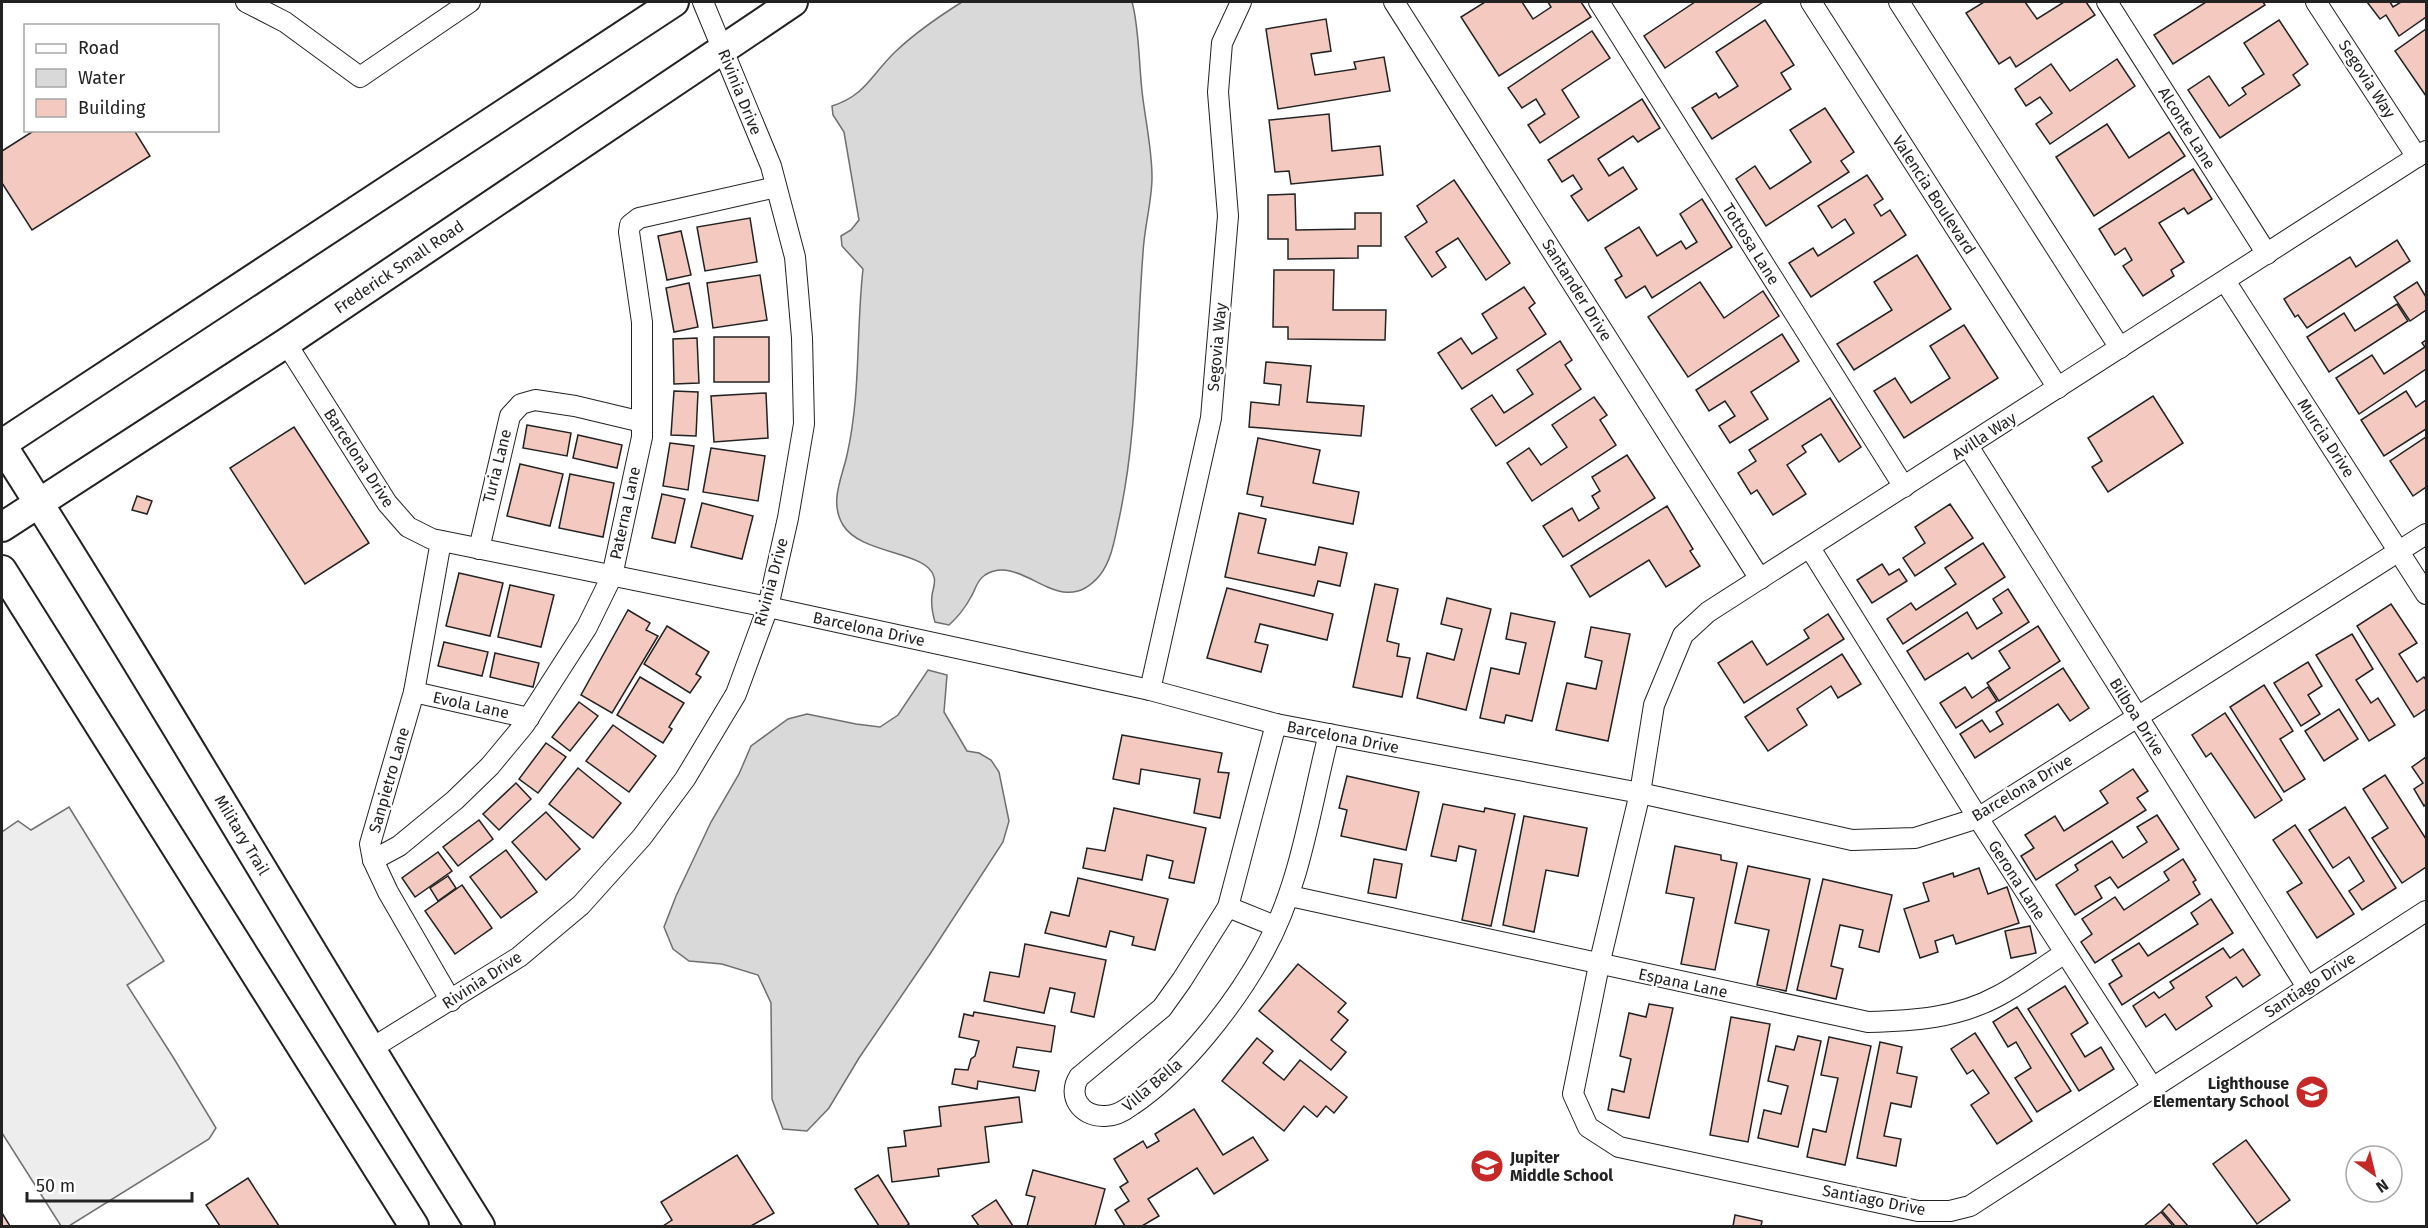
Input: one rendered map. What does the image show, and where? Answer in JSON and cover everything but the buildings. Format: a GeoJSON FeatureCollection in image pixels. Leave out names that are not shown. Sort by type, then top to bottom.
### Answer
{"type":"FeatureCollection","features":[{"type":"Feature","properties":{"kind":"street"},"geometry":{"type":"LineString","coordinates":[[246,2],[285,22],[360,77],[470,2]]}},
{"type":"Feature","properties":{"kind":"street"},"geometry":{"type":"LineString","coordinates":[[2,444],[674,2]]}},
{"type":"Feature","properties":{"kind":"street","name":"Rivinia Drive"},"geometry":{"type":"LineString","coordinates":[[369,1050],[519,957],[581,905],[642,837],[685,779],[736,694],[768,607],[788,518],[804,424],[802,338],[795,257],[771,166],[703,2]]}},
{"type":"Feature","properties":{"kind":"street","name":"Frederick Small Road"},"geometry":{"type":"LineString","coordinates":[[2,527],[286,343],[793,2]]}},
{"type":"Feature","properties":{"kind":"street","name":"Segovia Way"},"geometry":{"type":"LineString","coordinates":[[1150,690],[1211,418],[1228,216],[1218,92],[1220,63],[1222,43],[1241,2]]}},
{"type":"Feature","properties":{"kind":"street","name":"Santander Drive"},"geometry":{"type":"LineString","coordinates":[[1394,2],[1761,579]]}},
{"type":"Feature","properties":{"kind":"street","name":"Tottosa Lane"},"geometry":{"type":"LineString","coordinates":[[1599,2],[1904,487]]}},
{"type":"Feature","properties":{"kind":"street","name":"Valencia Boulevard"},"geometry":{"type":"LineString","coordinates":[[1811,2],[2058,388]]}},
{"type":"Feature","properties":{"kind":"street"},"geometry":{"type":"LineString","coordinates":[[1899,2],[2120,348]]}},
{"type":"Feature","properties":{"kind":"street","name":"Alconte Lane"},"geometry":{"type":"LineString","coordinates":[[2107,2],[2267,254]]}},
{"type":"Feature","properties":{"kind":"street","name":"Segovia Way"},"geometry":{"type":"LineString","coordinates":[[2316,2],[2422,154]]}},
{"type":"Feature","properties":{"kind":"street","name":"Avilla Way"},"geometry":{"type":"LineString","coordinates":[[1640,793],[1654,705],[1683,635],[1708,612],[2422,154]]}},
{"type":"Feature","properties":{"kind":"street","name":"Paterna Lane"},"geometry":{"type":"LineString","coordinates":[[373,860],[399,846],[455,800],[490,766],[529,718],[587,627],[612,576],[642,437],[642,322],[629,232],[630,225],[639,218],[776,187]]}},
{"type":"Feature","properties":{"kind":"street","name":"Murcia Drive"},"geometry":{"type":"LineString","coordinates":[[2225,281],[2427,594]]}},
{"type":"Feature","properties":{"kind":"street","name":"Barcelona Drive"},"geometry":{"type":"LineString","coordinates":[[286,343],[387,503],[408,527],[432,539],[768,607],[1150,690],[1276,723],[1640,793],[1852,840],[1915,838],[1978,818],[2427,534]]}},
{"type":"Feature","properties":{"kind":"street","name":"Turia Lane"},"geometry":{"type":"LineString","coordinates":[[479,549],[510,416],[521,404],[534,400],[575,406],[642,422]]}},
{"type":"Feature","properties":{"kind":"street","name":"Military Trail"},"geometry":{"type":"LineString","coordinates":[[2,444],[202,769],[369,1050],[480,1227]]}},
{"type":"Feature","properties":{"kind":"street","name":"Bilboa Drive"},"geometry":{"type":"LineString","coordinates":[[1968,446],[2307,987]]}},
{"type":"Feature","properties":{"kind":"street","name":"Sanpietro Lane"},"geometry":{"type":"LineString","coordinates":[[441,541],[414,693],[370,844],[373,860],[388,892],[451,1001]]}},
{"type":"Feature","properties":{"kind":"street","name":"Gerona Lane"},"geometry":{"type":"LineString","coordinates":[[1810,548],[1978,818],[2152,1088]]}},
{"type":"Feature","properties":{"kind":"street"},"geometry":{"type":"LineString","coordinates":[[2,570],[414,1227]]}},
{"type":"Feature","properties":{"kind":"street","name":"Evola Lane"},"geometry":{"type":"LineString","coordinates":[[414,693],[529,718]]}},
{"type":"Feature","properties":{"kind":"street","name":"Villa Bella"},"geometry":{"type":"LineString","coordinates":[[1276,723],[1227,908],[1162,1008],[1079,1077],[1074,1093],[1077,1103],[1083,1111],[1090,1115],[1105,1117],[1118,1113],[1133,1104],[1176,1067],[1240,991],[1290,896],[1329,734]]}},
{"type":"Feature","properties":{"kind":"street","name":"Santiago Drive"},"geometry":{"type":"LineString","coordinates":[[1640,793],[1599,965],[1573,1094],[1588,1127],[1619,1147],[1918,1211],[1950,1211],[1970,1206],[2427,911]]}},
{"type":"Feature","properties":{"kind":"street","name":"Espana Lane"},"geometry":{"type":"LineString","coordinates":[[1290,896],[1868,1022],[1917,1020],[1960,1012],[1997,996],[2065,953]]}},
{"type":"Feature","properties":{"kind":"street"},"geometry":{"type":"LineString","coordinates":[[1227,908],[1275,926]]}},
{"type":"Feature","properties":{"kind":"shaded area"},"geometry":{"type":"Polygon","coordinates":[[[69,807],[164,961],[127,985],[216,1128],[209,1139],[69,1226],[61,1226],[2,1133],[2,832],[18,821],[31,830],[69,807]]]}},
{"type":"Feature","properties":{"kind":"water"},"geometry":{"type":"Polygon","coordinates":[[[962,2],[1132,2],[1152,177],[1144,244],[1130,453],[1119,519],[1104,569],[1085,588],[1070,592],[1056,590],[1013,572],[999,570],[985,575],[978,582],[964,609],[949,625],[935,622],[932,595],[935,579],[929,569],[920,562],[878,548],[852,535],[843,525],[837,508],[838,490],[847,455],[854,408],[863,269],[842,246],[841,236],[851,230],[859,220],[844,132],[833,115],[832,106],[861,90],[903,45],[962,2]]]}},
{"type":"Feature","properties":{"kind":"water"},"geometry":{"type":"Polygon","coordinates":[[[928,670],[947,675],[944,712],[967,751],[979,753],[991,760],[999,772],[1009,821],[1003,842],[859,1058],[829,1108],[807,1131],[783,1129],[772,1099],[771,1003],[758,975],[722,964],[689,961],[673,949],[664,927],[711,822],[739,774],[751,746],[788,719],[807,714],[880,727],[898,715],[928,670]]]}},
{"type":"Feature","properties":{"kind":"place","name":"Lighthouse Elementary School"},"geometry":{"type":"Point","coordinates":[2312,1092]}},
{"type":"Feature","properties":{"kind":"place","name":"Jupiter Middle School"},"geometry":{"type":"Point","coordinates":[1487,1166]}}]}
